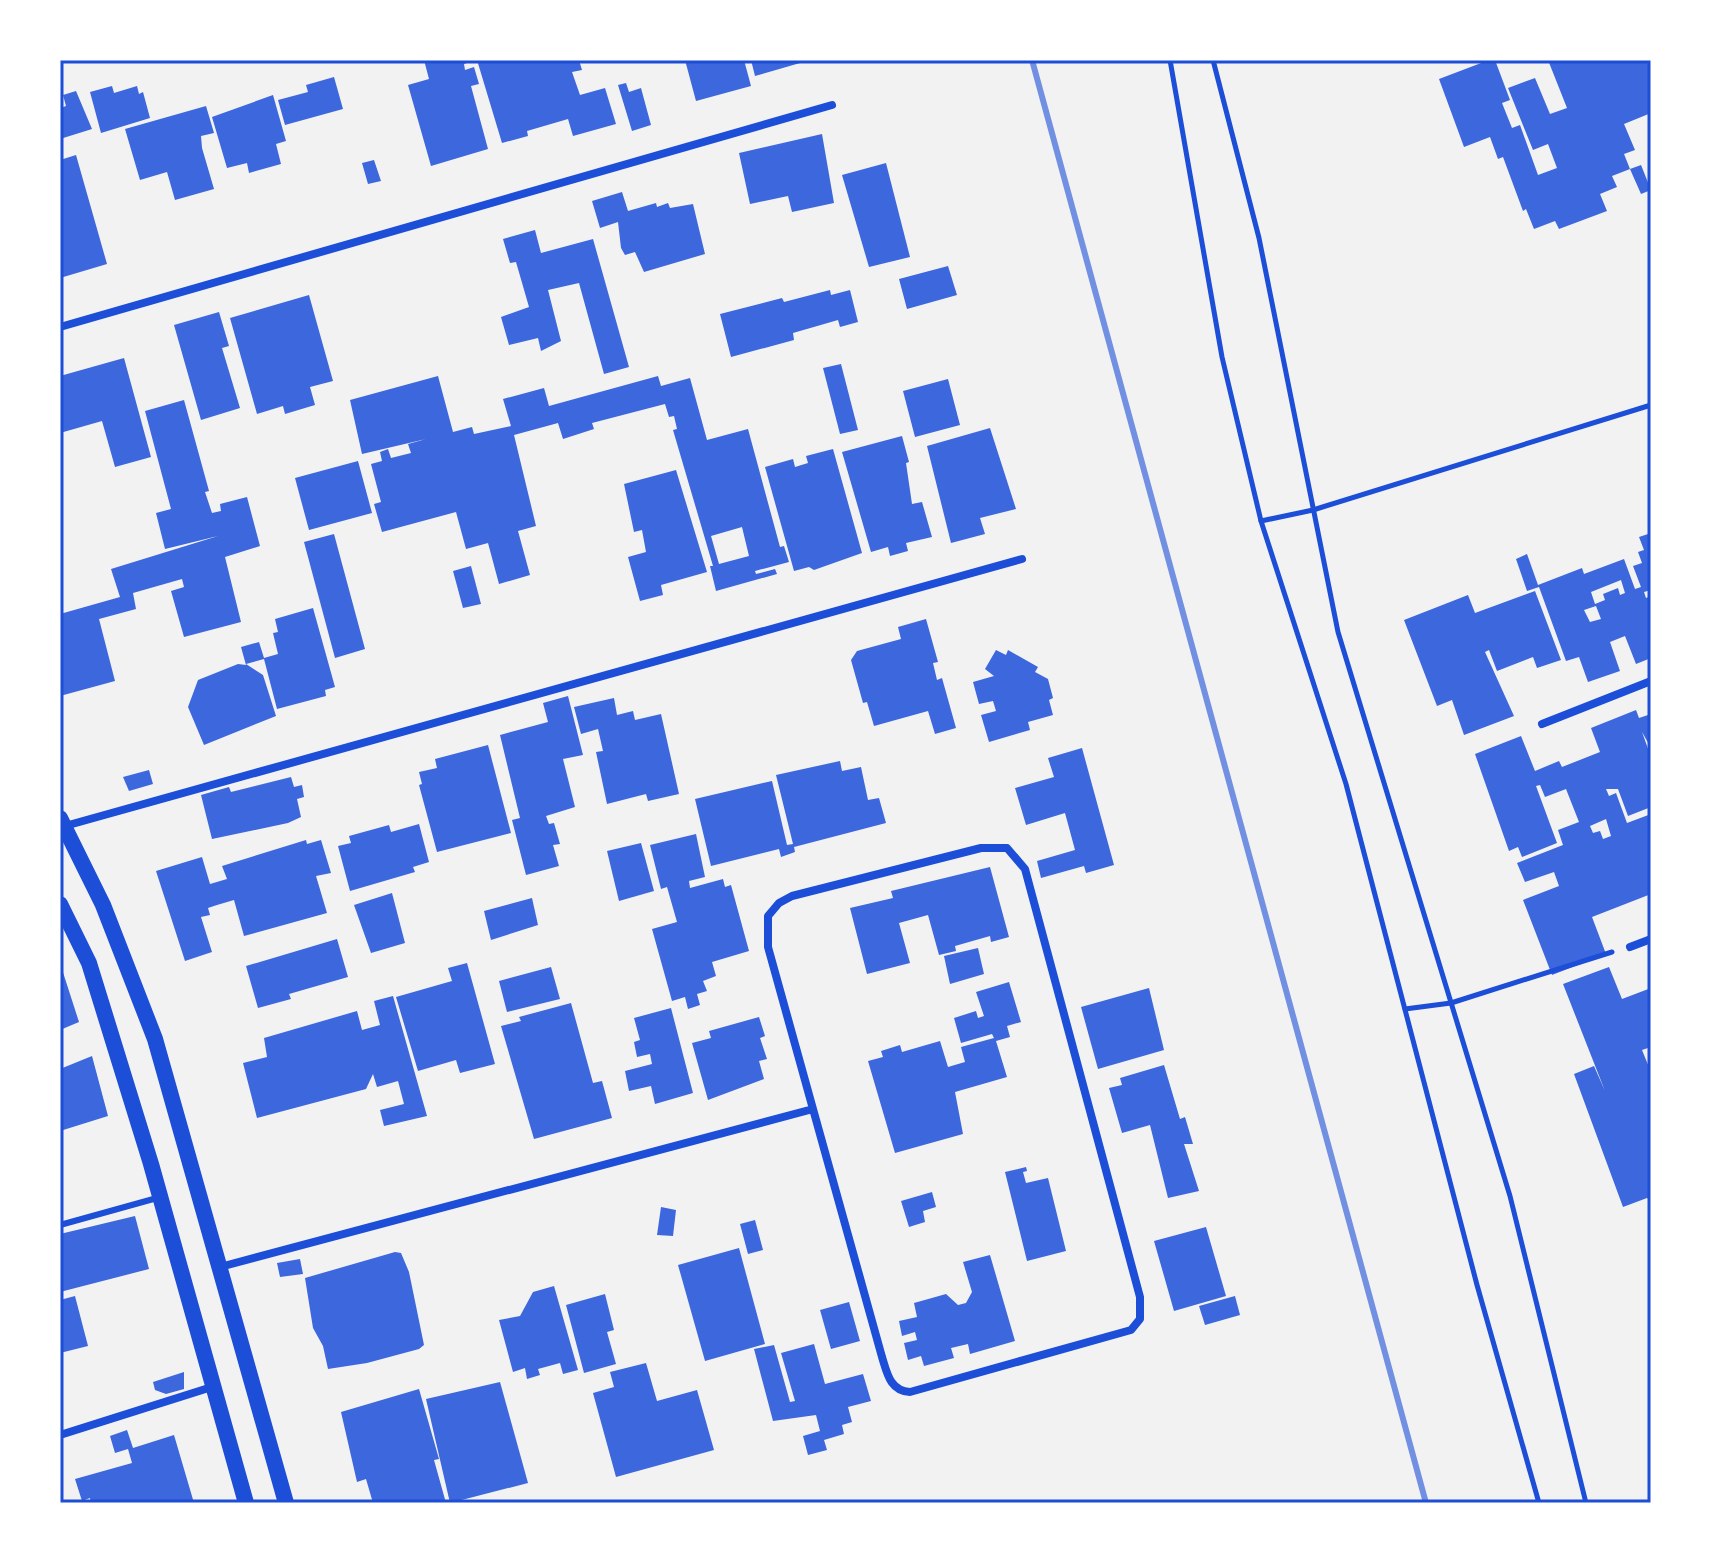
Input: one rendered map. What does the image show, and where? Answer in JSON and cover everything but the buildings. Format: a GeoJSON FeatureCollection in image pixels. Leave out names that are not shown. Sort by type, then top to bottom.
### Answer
{"type":"FeatureCollection","features":[{"type":"Feature","properties":{"kind":"main road"},"geometry":{"type":"LineString","coordinates":[[63,822],[103,905],[155,1039],[286,1503]]}},
{"type":"Feature","properties":{"kind":"main road"},"geometry":{"type":"LineString","coordinates":[[60,904],[89,963],[161,1197],[246,1503]]}},
{"type":"Feature","properties":{"kind":"street"},"geometry":{"type":"LineString","coordinates":[[60,327],[832,105]]}},
{"type":"Feature","properties":{"kind":"street"},"geometry":{"type":"LineString","coordinates":[[63,822],[1022,559]]}},
{"type":"Feature","properties":{"kind":"street"},"geometry":{"type":"LineString","coordinates":[[1542,724],[1651,681]]}},
{"type":"Feature","properties":{"kind":"street"},"geometry":{"type":"LineString","coordinates":[[981,848],[1007,848],[1025,869],[1140,1297],[1140,1319],[1131,1330],[910,1392],[900,1392],[893,1386],[882,1357],[813,1109],[768,947],[768,916],[779,903],[792,896],[981,848]]}},
{"type":"Feature","properties":{"kind":"street"},"geometry":{"type":"LineString","coordinates":[[1630,947],[1651,939]]}},
{"type":"Feature","properties":{"kind":"street"},"geometry":{"type":"LineString","coordinates":[[220,1267],[813,1109]]}},
{"type":"Feature","properties":{"kind":"street"},"geometry":{"type":"LineString","coordinates":[[60,1435],[215,1386]]}},
{"type":"Feature","properties":{"kind":"lane"},"geometry":{"type":"LineString","coordinates":[[60,1225],[161,1197]]}},
{"type":"Feature","properties":{"kind":"path"},"geometry":{"type":"LineString","coordinates":[[1170,60],[1222,357],[1261,521],[1346,784],[1539,1503]]}},
{"type":"Feature","properties":{"kind":"path"},"geometry":{"type":"LineString","coordinates":[[1213,60],[1259,238],[1338,632],[1510,1196],[1586,1503]]}},
{"type":"Feature","properties":{"kind":"path"},"geometry":{"type":"LineString","coordinates":[[1261,521],[1313,510],[1651,405]]}},
{"type":"Feature","properties":{"kind":"path"},"geometry":{"type":"LineString","coordinates":[[1405,1009],[1451,1003],[1630,947]]}},
{"type":"Feature","properties":{"kind":"railway"},"geometry":{"type":"LineString","coordinates":[[1032,60],[1426,1503]]}}]}
